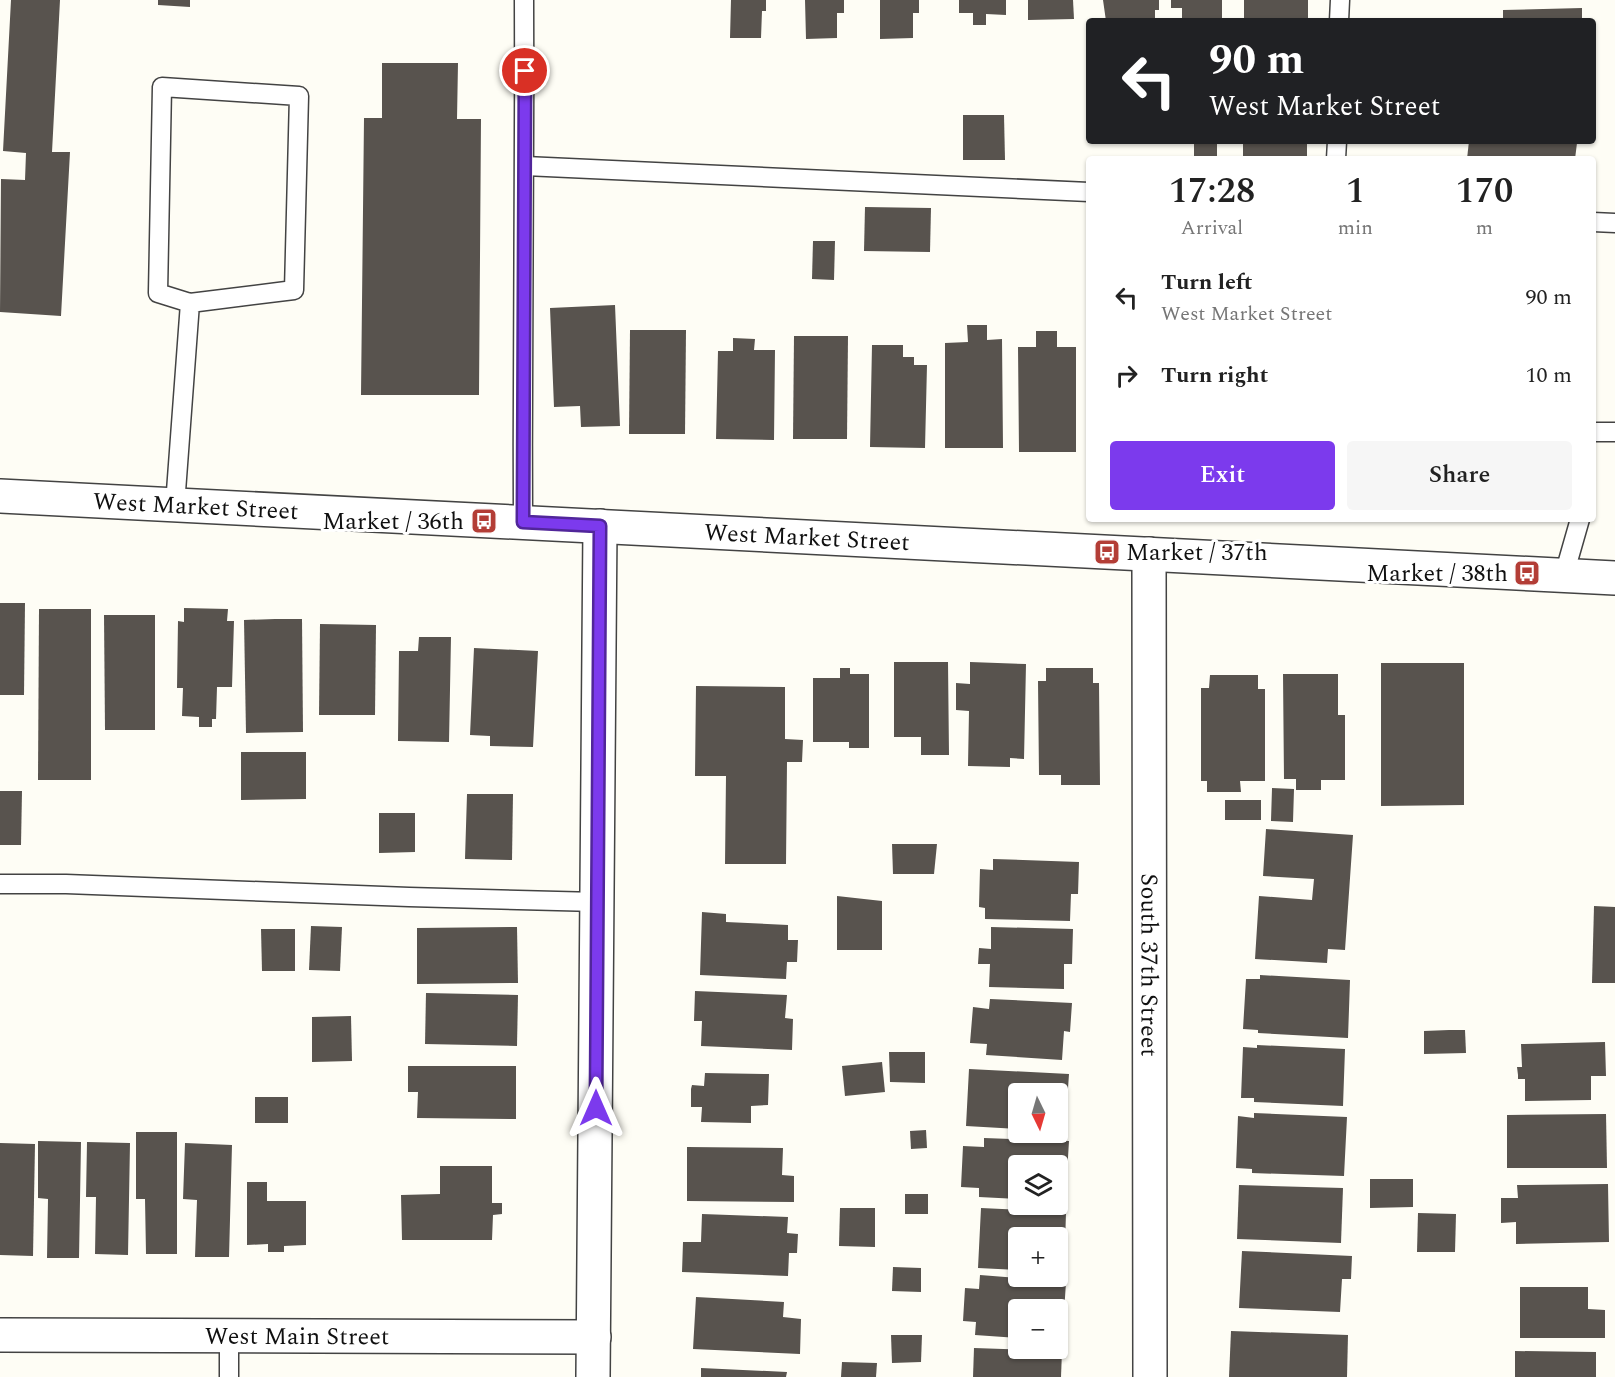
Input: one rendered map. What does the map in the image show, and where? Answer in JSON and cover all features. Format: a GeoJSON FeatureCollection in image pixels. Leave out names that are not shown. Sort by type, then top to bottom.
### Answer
{"type":"FeatureCollection","features":[{"type":"Feature","properties":{"kind":"street","name":"West Market Street"},"geometry":{"type":"LineString","coordinates":[[0,496],[1615,578]]}},
{"type":"Feature","properties":{"kind":"street"},"geometry":{"type":"LineString","coordinates":[[593,1377],[600,526]]}},
{"type":"Feature","properties":{"kind":"street","name":"South 37th Street"},"geometry":{"type":"LineString","coordinates":[[1149,554],[1150,1377]]}},
{"type":"Feature","properties":{"kind":"street","name":"West Main Street"},"geometry":{"type":"LineString","coordinates":[[0,1335],[594,1337]]}},
{"type":"Feature","properties":{"kind":"lane"},"geometry":{"type":"LineString","coordinates":[[523,522],[524,0]]}},
{"type":"Feature","properties":{"kind":"lane"},"geometry":{"type":"LineString","coordinates":[[1339,18],[1340,0]]}},
{"type":"Feature","properties":{"kind":"lane"},"geometry":{"type":"LineString","coordinates":[[162,87],[298,96],[294,290],[190,303],[158,292],[162,87]]}},
{"type":"Feature","properties":{"kind":"lane"},"geometry":{"type":"LineString","coordinates":[[525,166],[1086,192]]}},
{"type":"Feature","properties":{"kind":"lane"},"geometry":{"type":"LineString","coordinates":[[1596,222],[1615,223]]}},
{"type":"Feature","properties":{"kind":"lane"},"geometry":{"type":"LineString","coordinates":[[175,505],[190,303]]}},
{"type":"Feature","properties":{"kind":"lane"},"geometry":{"type":"LineString","coordinates":[[1596,432],[1615,432]]}},
{"type":"Feature","properties":{"kind":"lane"},"geometry":{"type":"LineString","coordinates":[[1564,575],[1579,522]]}},
{"type":"Feature","properties":{"kind":"lane"},"geometry":{"type":"LineString","coordinates":[[0,884],[66,884],[597,902]]}},
{"type":"Feature","properties":{"kind":"lane"},"geometry":{"type":"LineString","coordinates":[[229,1336],[229,1377]]}},
{"type":"Feature","properties":{"kind":"building"},"geometry":{"type":"Polygon","coordinates":[[[11,0],[60,0],[52,152],[70,152],[61,316],[0,312],[1,179],[25,180],[26,153],[3,151],[11,0]]]}},
{"type":"Feature","properties":{"kind":"building"},"geometry":{"type":"Polygon","coordinates":[[[158,0],[190,0],[190,7],[158,5],[158,0]]]}},
{"type":"Feature","properties":{"kind":"building"},"geometry":{"type":"Polygon","coordinates":[[[731,0],[766,0],[766,11],[762,11],[761,38],[730,38],[731,0]]]}},
{"type":"Feature","properties":{"kind":"building"},"geometry":{"type":"Polygon","coordinates":[[[805,0],[844,0],[844,13],[837,13],[837,38],[806,39],[805,0]]]}},
{"type":"Feature","properties":{"kind":"building"},"geometry":{"type":"Polygon","coordinates":[[[880,0],[919,0],[919,13],[913,13],[913,38],[880,39],[880,0]]]}},
{"type":"Feature","properties":{"kind":"building"},"geometry":{"type":"Polygon","coordinates":[[[959,0],[1006,0],[1006,15],[986,14],[986,25],[973,25],[973,13],[959,13],[959,0]]]}},
{"type":"Feature","properties":{"kind":"building"},"geometry":{"type":"Polygon","coordinates":[[[1028,0],[1073,0],[1074,19],[1028,20],[1028,0]]]}},
{"type":"Feature","properties":{"kind":"building"},"geometry":{"type":"Polygon","coordinates":[[[1103,0],[1159,0],[1159,10],[1155,10],[1155,18],[1106,18],[1103,0]]]}},
{"type":"Feature","properties":{"kind":"building"},"geometry":{"type":"Polygon","coordinates":[[[1171,0],[1222,0],[1222,18],[1182,18],[1182,8],[1171,8],[1171,0]]]}},
{"type":"Feature","properties":{"kind":"building"},"geometry":{"type":"Polygon","coordinates":[[[1244,0],[1308,0],[1308,18],[1244,18],[1244,0]]]}},
{"type":"Feature","properties":{"kind":"building"},"geometry":{"type":"Polygon","coordinates":[[[1582,8],[1582,18],[1503,18],[1503,10],[1582,8]]]}},
{"type":"Feature","properties":{"kind":"building"},"geometry":{"type":"Polygon","coordinates":[[[382,63],[458,63],[457,119],[481,119],[479,395],[361,395],[364,118],[382,118],[382,63]]]}},
{"type":"Feature","properties":{"kind":"building"},"geometry":{"type":"Polygon","coordinates":[[[963,115],[1004,115],[1005,160],[963,160],[963,115]]]}},
{"type":"Feature","properties":{"kind":"building"},"geometry":{"type":"Polygon","coordinates":[[[1194,144],[1217,144],[1217,156],[1194,156],[1194,144]]]}},
{"type":"Feature","properties":{"kind":"building"},"geometry":{"type":"Polygon","coordinates":[[[1243,144],[1307,144],[1307,156],[1243,156],[1243,144]]]}},
{"type":"Feature","properties":{"kind":"building"},"geometry":{"type":"Polygon","coordinates":[[[1469,144],[1577,144],[1575,156],[1467,156],[1469,144]]]}},
{"type":"Feature","properties":{"kind":"building"},"geometry":{"type":"Polygon","coordinates":[[[865,207],[931,208],[930,252],[864,251],[865,207]]]}},
{"type":"Feature","properties":{"kind":"building"},"geometry":{"type":"Polygon","coordinates":[[[813,241],[835,241],[834,280],[812,279],[813,241]]]}},
{"type":"Feature","properties":{"kind":"building"},"geometry":{"type":"Polygon","coordinates":[[[615,305],[620,426],[581,427],[580,406],[554,407],[550,308],[615,305]]]}},
{"type":"Feature","properties":{"kind":"building"},"geometry":{"type":"Polygon","coordinates":[[[967,325],[987,325],[987,340],[1002,339],[1003,448],[945,448],[945,343],[968,342],[967,325]]]}},
{"type":"Feature","properties":{"kind":"building"},"geometry":{"type":"Polygon","coordinates":[[[630,330],[686,330],[685,434],[629,434],[630,330]]]}},
{"type":"Feature","properties":{"kind":"building"},"geometry":{"type":"Polygon","coordinates":[[[1036,331],[1057,331],[1057,347],[1076,347],[1076,452],[1019,452],[1018,347],[1036,347],[1036,331]]]}},
{"type":"Feature","properties":{"kind":"building"},"geometry":{"type":"Polygon","coordinates":[[[794,336],[848,336],[847,439],[793,439],[794,336]]]}},
{"type":"Feature","properties":{"kind":"building"},"geometry":{"type":"Polygon","coordinates":[[[733,338],[755,339],[754,350],[775,350],[774,440],[716,439],[718,351],[733,351],[733,338]]]}},
{"type":"Feature","properties":{"kind":"building"},"geometry":{"type":"Polygon","coordinates":[[[872,345],[903,345],[903,357],[914,357],[914,365],[927,365],[925,448],[870,447],[872,345]]]}},
{"type":"Feature","properties":{"kind":"building"},"geometry":{"type":"Polygon","coordinates":[[[0,603],[25,603],[24,695],[0,695],[0,603]]]}},
{"type":"Feature","properties":{"kind":"building"},"geometry":{"type":"Polygon","coordinates":[[[184,608],[228,609],[227,621],[234,621],[232,687],[217,687],[216,719],[212,719],[212,727],[199,727],[199,717],[182,716],[183,688],[177,688],[178,621],[184,622],[184,608]]]}},
{"type":"Feature","properties":{"kind":"building"},"geometry":{"type":"Polygon","coordinates":[[[39,609],[91,609],[91,780],[38,780],[39,609]]]}},
{"type":"Feature","properties":{"kind":"building"},"geometry":{"type":"Polygon","coordinates":[[[104,615],[155,615],[155,730],[105,730],[104,615]]]}},
{"type":"Feature","properties":{"kind":"building"},"geometry":{"type":"Polygon","coordinates":[[[302,619],[303,732],[246,733],[244,620],[302,619]]]}},
{"type":"Feature","properties":{"kind":"building"},"geometry":{"type":"Polygon","coordinates":[[[320,624],[376,625],[375,715],[319,715],[320,624]]]}},
{"type":"Feature","properties":{"kind":"building"},"geometry":{"type":"Polygon","coordinates":[[[419,637],[451,637],[449,742],[398,741],[399,651],[418,651],[419,637]]]}},
{"type":"Feature","properties":{"kind":"building"},"geometry":{"type":"Polygon","coordinates":[[[474,648],[538,651],[533,747],[490,746],[490,736],[470,735],[474,648]]]}},
{"type":"Feature","properties":{"kind":"building"},"geometry":{"type":"Polygon","coordinates":[[[894,662],[948,662],[949,755],[921,755],[921,737],[894,737],[894,662]]]}},
{"type":"Feature","properties":{"kind":"building"},"geometry":{"type":"Polygon","coordinates":[[[970,662],[1026,664],[1024,759],[1010,758],[1010,767],[968,766],[969,711],[956,710],[956,683],[970,684],[970,662]]]}},
{"type":"Feature","properties":{"kind":"building"},"geometry":{"type":"Polygon","coordinates":[[[1381,663],[1464,663],[1464,805],[1381,806],[1381,663]]]}},
{"type":"Feature","properties":{"kind":"building"},"geometry":{"type":"Polygon","coordinates":[[[840,668],[850,668],[850,674],[869,674],[869,748],[849,748],[849,742],[813,742],[813,678],[840,678],[840,668]]]}},
{"type":"Feature","properties":{"kind":"building"},"geometry":{"type":"Polygon","coordinates":[[[1046,668],[1093,668],[1093,683],[1099,683],[1100,785],[1061,785],[1061,775],[1039,775],[1038,681],[1046,681],[1046,668]]]}},
{"type":"Feature","properties":{"kind":"building"},"geometry":{"type":"Polygon","coordinates":[[[1283,674],[1338,674],[1338,715],[1345,715],[1345,780],[1321,780],[1321,790],[1296,790],[1296,779],[1284,779],[1283,674]]]}},
{"type":"Feature","properties":{"kind":"building"},"geometry":{"type":"Polygon","coordinates":[[[1210,675],[1258,675],[1258,689],[1265,689],[1265,781],[1240,781],[1241,792],[1207,792],[1207,781],[1201,781],[1201,688],[1209,688],[1210,675]]]}},
{"type":"Feature","properties":{"kind":"building"},"geometry":{"type":"Polygon","coordinates":[[[696,686],[785,687],[785,739],[803,740],[802,762],[787,762],[786,864],[725,864],[726,776],[695,776],[696,686]]]}},
{"type":"Feature","properties":{"kind":"building"},"geometry":{"type":"Polygon","coordinates":[[[241,752],[306,752],[306,799],[241,800],[241,752]]]}},
{"type":"Feature","properties":{"kind":"building"},"geometry":{"type":"Polygon","coordinates":[[[1272,788],[1294,789],[1293,822],[1271,821],[1272,788]]]}},
{"type":"Feature","properties":{"kind":"building"},"geometry":{"type":"Polygon","coordinates":[[[0,791],[22,791],[21,845],[0,845],[0,791]]]}},
{"type":"Feature","properties":{"kind":"building"},"geometry":{"type":"Polygon","coordinates":[[[467,794],[513,794],[512,860],[465,859],[467,794]]]}},
{"type":"Feature","properties":{"kind":"building"},"geometry":{"type":"Polygon","coordinates":[[[1225,800],[1261,800],[1261,820],[1225,820],[1225,800]]]}},
{"type":"Feature","properties":{"kind":"building"},"geometry":{"type":"Polygon","coordinates":[[[379,813],[415,813],[415,852],[379,853],[379,813]]]}},
{"type":"Feature","properties":{"kind":"building"},"geometry":{"type":"Polygon","coordinates":[[[1266,829],[1353,835],[1345,950],[1328,949],[1327,963],[1255,959],[1259,896],[1312,900],[1314,879],[1263,876],[1266,829]]]}},
{"type":"Feature","properties":{"kind":"building"},"geometry":{"type":"Polygon","coordinates":[[[892,844],[937,844],[934,874],[893,874],[892,844]]]}},
{"type":"Feature","properties":{"kind":"building"},"geometry":{"type":"Polygon","coordinates":[[[993,859],[1079,862],[1078,894],[1071,894],[1070,921],[985,919],[985,908],[979,907],[980,869],[993,870],[993,859]]]}},
{"type":"Feature","properties":{"kind":"building"},"geometry":{"type":"Polygon","coordinates":[[[837,896],[882,901],[882,950],[837,950],[837,896]]]}},
{"type":"Feature","properties":{"kind":"building"},"geometry":{"type":"Polygon","coordinates":[[[1594,906],[1615,907],[1615,983],[1592,983],[1594,906]]]}},
{"type":"Feature","properties":{"kind":"building"},"geometry":{"type":"Polygon","coordinates":[[[702,912],[726,914],[726,922],[788,925],[788,940],[798,940],[797,962],[787,962],[786,979],[700,975],[702,912]]]}},
{"type":"Feature","properties":{"kind":"building"},"geometry":{"type":"Polygon","coordinates":[[[311,926],[342,927],[340,971],[309,970],[311,926]]]}},
{"type":"Feature","properties":{"kind":"building"},"geometry":{"type":"Polygon","coordinates":[[[517,927],[518,983],[417,984],[417,928],[517,927]]]}},
{"type":"Feature","properties":{"kind":"building"},"geometry":{"type":"Polygon","coordinates":[[[991,927],[1073,929],[1072,964],[1064,964],[1064,989],[989,987],[990,964],[978,964],[979,948],[991,949],[991,927]]]}},
{"type":"Feature","properties":{"kind":"building"},"geometry":{"type":"Polygon","coordinates":[[[261,929],[295,929],[295,971],[262,971],[261,929]]]}},
{"type":"Feature","properties":{"kind":"building"},"geometry":{"type":"Polygon","coordinates":[[[1260,975],[1350,980],[1348,1038],[1258,1033],[1258,1030],[1243,1029],[1246,979],[1260,979],[1260,975]]]}},
{"type":"Feature","properties":{"kind":"building"},"geometry":{"type":"Polygon","coordinates":[[[695,991],[787,995],[785,1018],[793,1019],[792,1050],[701,1046],[702,1021],[694,1021],[695,991]]]}},
{"type":"Feature","properties":{"kind":"building"},"geometry":{"type":"Polygon","coordinates":[[[426,993],[518,995],[517,1046],[425,1044],[426,993]]]}},
{"type":"Feature","properties":{"kind":"building"},"geometry":{"type":"Polygon","coordinates":[[[990,999],[1072,1003],[1070,1032],[1064,1031],[1062,1060],[986,1055],[987,1044],[970,1043],[973,1007],[989,1009],[990,999]]]}},
{"type":"Feature","properties":{"kind":"building"},"geometry":{"type":"Polygon","coordinates":[[[351,1016],[352,1061],[312,1062],[312,1017],[351,1016]]]}},
{"type":"Feature","properties":{"kind":"building"},"geometry":{"type":"Polygon","coordinates":[[[1465,1030],[1466,1053],[1424,1054],[1424,1031],[1465,1030]]]}},
{"type":"Feature","properties":{"kind":"building"},"geometry":{"type":"Polygon","coordinates":[[[1605,1042],[1606,1076],[1591,1076],[1591,1100],[1525,1101],[1525,1079],[1518,1079],[1517,1067],[1522,1067],[1521,1044],[1605,1042]]]}},
{"type":"Feature","properties":{"kind":"building"},"geometry":{"type":"Polygon","coordinates":[[[1257,1045],[1345,1049],[1343,1106],[1254,1102],[1254,1098],[1241,1098],[1243,1047],[1257,1048],[1257,1045]]]}},
{"type":"Feature","properties":{"kind":"building"},"geometry":{"type":"Polygon","coordinates":[[[889,1052],[925,1052],[925,1083],[890,1082],[889,1052]]]}},
{"type":"Feature","properties":{"kind":"building"},"geometry":{"type":"Polygon","coordinates":[[[882,1062],[885,1092],[845,1096],[842,1066],[882,1062]]]}},
{"type":"Feature","properties":{"kind":"building"},"geometry":{"type":"Polygon","coordinates":[[[408,1066],[516,1066],[516,1119],[417,1118],[418,1092],[408,1092],[408,1066]]]}},
{"type":"Feature","properties":{"kind":"building"},"geometry":{"type":"Polygon","coordinates":[[[969,1069],[1069,1074],[1068,1088],[1068,1083],[1008,1083],[1008,1128],[966,1126],[969,1069]]]}},
{"type":"Feature","properties":{"kind":"building"},"geometry":{"type":"Polygon","coordinates":[[[705,1073],[769,1074],[768,1105],[751,1106],[751,1123],[701,1122],[702,1107],[691,1107],[691,1089],[692,1085],[704,1086],[705,1073]]]}},
{"type":"Feature","properties":{"kind":"building"},"geometry":{"type":"Polygon","coordinates":[[[255,1097],[288,1097],[288,1123],[255,1123],[255,1097]]]}},
{"type":"Feature","properties":{"kind":"building"},"geometry":{"type":"Polygon","coordinates":[[[1254,1113],[1347,1117],[1344,1176],[1252,1173],[1252,1169],[1236,1168],[1238,1116],[1254,1118],[1254,1113]]]}},
{"type":"Feature","properties":{"kind":"building"},"geometry":{"type":"Polygon","coordinates":[[[1606,1114],[1607,1168],[1507,1168],[1507,1115],[1606,1114]]]}},
{"type":"Feature","properties":{"kind":"building"},"geometry":{"type":"Polygon","coordinates":[[[926,1130],[927,1148],[911,1149],[910,1131],[926,1130]]]}},
{"type":"Feature","properties":{"kind":"building"},"geometry":{"type":"Polygon","coordinates":[[[136,1132],[177,1132],[177,1254],[146,1254],[145,1199],[136,1199],[136,1132]]]}},
{"type":"Feature","properties":{"kind":"building"},"geometry":{"type":"Polygon","coordinates":[[[984,1138],[1008,1139],[1008,1143],[1068,1143],[1069,1141],[1068,1158],[1068,1155],[1008,1155],[1008,1198],[979,1197],[979,1188],[961,1187],[963,1146],[984,1147],[984,1138]]]}},
{"type":"Feature","properties":{"kind":"building"},"geometry":{"type":"Polygon","coordinates":[[[38,1141],[81,1142],[79,1258],[47,1258],[48,1199],[38,1198],[38,1141]]]}},
{"type":"Feature","properties":{"kind":"building"},"geometry":{"type":"Polygon","coordinates":[[[87,1142],[130,1143],[128,1255],[95,1254],[96,1197],[86,1197],[87,1142]]]}},
{"type":"Feature","properties":{"kind":"building"},"geometry":{"type":"Polygon","coordinates":[[[0,1143],[35,1144],[33,1256],[0,1255],[0,1143]]]}},
{"type":"Feature","properties":{"kind":"building"},"geometry":{"type":"Polygon","coordinates":[[[185,1143],[232,1145],[229,1257],[195,1257],[197,1200],[183,1199],[185,1143]]]}},
{"type":"Feature","properties":{"kind":"building"},"geometry":{"type":"Polygon","coordinates":[[[687,1147],[783,1148],[782,1175],[794,1176],[794,1202],[687,1201],[687,1147]]]}},
{"type":"Feature","properties":{"kind":"building"},"geometry":{"type":"Polygon","coordinates":[[[440,1166],[492,1166],[492,1203],[502,1203],[502,1214],[493,1215],[492,1240],[402,1240],[401,1195],[440,1194],[440,1166]]]}},
{"type":"Feature","properties":{"kind":"building"},"geometry":{"type":"Polygon","coordinates":[[[1370,1179],[1413,1179],[1413,1207],[1370,1208],[1370,1179]]]}},
{"type":"Feature","properties":{"kind":"building"},"geometry":{"type":"Polygon","coordinates":[[[247,1182],[267,1182],[267,1201],[306,1201],[306,1245],[284,1246],[284,1252],[268,1252],[268,1244],[247,1245],[247,1182]]]}},
{"type":"Feature","properties":{"kind":"building"},"geometry":{"type":"Polygon","coordinates":[[[1608,1184],[1609,1242],[1516,1244],[1516,1222],[1501,1223],[1501,1198],[1518,1198],[1517,1185],[1608,1184]]]}},
{"type":"Feature","properties":{"kind":"building"},"geometry":{"type":"Polygon","coordinates":[[[1239,1185],[1343,1188],[1341,1243],[1237,1239],[1239,1185]]]}},
{"type":"Feature","properties":{"kind":"building"},"geometry":{"type":"Polygon","coordinates":[[[905,1194],[928,1194],[928,1214],[905,1214],[905,1194]]]}},
{"type":"Feature","properties":{"kind":"building"},"geometry":{"type":"Polygon","coordinates":[[[840,1208],[875,1208],[875,1247],[839,1246],[840,1208]]]}},
{"type":"Feature","properties":{"kind":"building"},"geometry":{"type":"Polygon","coordinates":[[[981,1208],[1008,1209],[1008,1215],[1066,1215],[1066,1227],[1008,1227],[1008,1270],[978,1268],[981,1208]]]}},
{"type":"Feature","properties":{"kind":"building"},"geometry":{"type":"Polygon","coordinates":[[[1418,1213],[1456,1214],[1455,1252],[1417,1252],[1418,1213]]]}},
{"type":"Feature","properties":{"kind":"building"},"geometry":{"type":"Polygon","coordinates":[[[702,1214],[788,1217],[787,1233],[798,1234],[797,1253],[789,1253],[788,1276],[682,1272],[683,1242],[701,1242],[702,1214]]]}},
{"type":"Feature","properties":{"kind":"building"},"geometry":{"type":"Polygon","coordinates":[[[1242,1251],[1352,1256],[1351,1279],[1342,1279],[1340,1312],[1239,1308],[1242,1251]]]}},
{"type":"Feature","properties":{"kind":"building"},"geometry":{"type":"Polygon","coordinates":[[[893,1267],[921,1268],[921,1292],[892,1291],[893,1267]]]}},
{"type":"Feature","properties":{"kind":"building"},"geometry":{"type":"Polygon","coordinates":[[[980,1275],[1008,1277],[1008,1287],[1066,1287],[1065,1299],[1008,1299],[1008,1337],[975,1335],[976,1322],[963,1321],[965,1288],[979,1289],[980,1275]]]}},
{"type":"Feature","properties":{"kind":"building"},"geometry":{"type":"Polygon","coordinates":[[[1520,1287],[1588,1287],[1588,1309],[1605,1310],[1605,1338],[1520,1338],[1520,1287]]]}},
{"type":"Feature","properties":{"kind":"building"},"geometry":{"type":"Polygon","coordinates":[[[696,1297],[784,1302],[783,1317],[801,1319],[800,1354],[693,1349],[696,1297]]]}},
{"type":"Feature","properties":{"kind":"building"},"geometry":{"type":"Polygon","coordinates":[[[1231,1331],[1348,1335],[1347,1377],[1229,1377],[1231,1331]]]}},
{"type":"Feature","properties":{"kind":"building"},"geometry":{"type":"Polygon","coordinates":[[[891,1335],[922,1335],[921,1362],[892,1363],[891,1335]]]}},
{"type":"Feature","properties":{"kind":"building"},"geometry":{"type":"Polygon","coordinates":[[[974,1348],[1008,1349],[1008,1359],[1062,1359],[1061,1377],[973,1377],[974,1348]]]}},
{"type":"Feature","properties":{"kind":"building"},"geometry":{"type":"Polygon","coordinates":[[[1515,1351],[1596,1352],[1596,1377],[1515,1377],[1515,1351]]]}},
{"type":"Feature","properties":{"kind":"building"},"geometry":{"type":"Polygon","coordinates":[[[842,1362],[877,1363],[876,1377],[841,1377],[842,1362]]]}},
{"type":"Feature","properties":{"kind":"building"},"geometry":{"type":"Polygon","coordinates":[[[701,1368],[787,1372],[786,1377],[701,1377],[701,1368]]]}},
{"type":"Feature","properties":{"kind":"place","name":"Market / 36th"},"geometry":{"type":"Point","coordinates":[484,521]}},
{"type":"Feature","properties":{"kind":"place","name":"Market / 37th"},"geometry":{"type":"Point","coordinates":[1107,552]}},
{"type":"Feature","properties":{"kind":"place","name":"Market / 38th"},"geometry":{"type":"Point","coordinates":[1527,573]}},
{"type":"Feature","properties":{"kind":"route"},"geometry":{"type":"LineString","coordinates":[[525,71],[523,522],[600,526],[596,1108]]}}]}
